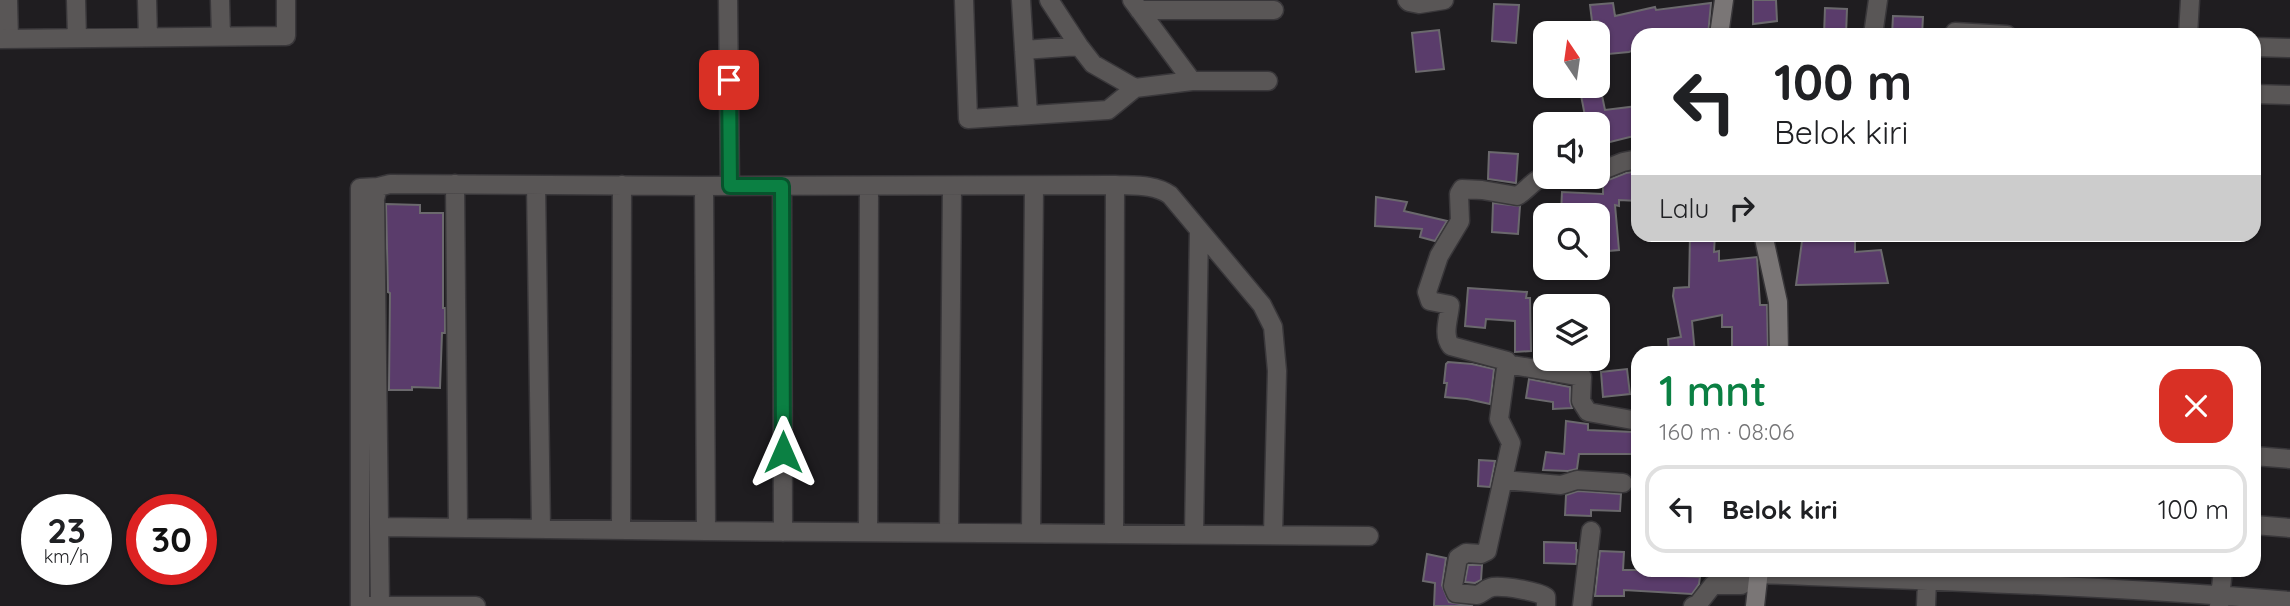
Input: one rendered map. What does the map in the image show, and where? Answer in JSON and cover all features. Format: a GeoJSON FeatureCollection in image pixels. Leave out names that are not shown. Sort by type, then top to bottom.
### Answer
{"type":"FeatureCollection","features":[{"type":"Feature","properties":{"kind":"street"},"geometry":{"type":"LineString","coordinates":[[8,0],[4,39],[286,36],[286,0]]}},
{"type":"Feature","properties":{"kind":"street"},"geometry":{"type":"LineString","coordinates":[[76,0],[77,38]]}},
{"type":"Feature","properties":{"kind":"street"},"geometry":{"type":"LineString","coordinates":[[147,0],[148,37]]}},
{"type":"Feature","properties":{"kind":"street"},"geometry":{"type":"LineString","coordinates":[[220,0],[221,37]]}},
{"type":"Feature","properties":{"kind":"street"},"geometry":{"type":"LineString","coordinates":[[728,0],[730,186]]}},
{"type":"Feature","properties":{"kind":"street"},"geometry":{"type":"LineString","coordinates":[[964,0],[968,118],[1108,110],[1135,88],[1192,81],[1268,80]]}},
{"type":"Feature","properties":{"kind":"street"},"geometry":{"type":"LineString","coordinates":[[1021,0],[1028,115]]}},
{"type":"Feature","properties":{"kind":"street"},"geometry":{"type":"LineString","coordinates":[[1049,0],[1093,64],[1135,88]]}},
{"type":"Feature","properties":{"kind":"street"},"geometry":{"type":"LineString","coordinates":[[1407,0],[1419,4],[1444,0]]}},
{"type":"Feature","properties":{"kind":"street"},"geometry":{"type":"LineString","coordinates":[[1720,28],[1724,0]]}},
{"type":"Feature","properties":{"kind":"street"},"geometry":{"type":"LineString","coordinates":[[1874,28],[1878,0]]}},
{"type":"Feature","properties":{"kind":"street"},"geometry":{"type":"LineString","coordinates":[[2188,28],[2190,0]]}},
{"type":"Feature","properties":{"kind":"street"},"geometry":{"type":"LineString","coordinates":[[1135,5],[1274,10]]}},
{"type":"Feature","properties":{"kind":"street"},"geometry":{"type":"LineString","coordinates":[[1135,5],[1192,81]]}},
{"type":"Feature","properties":{"kind":"street"},"geometry":{"type":"LineString","coordinates":[[1024,50],[1079,46]]}},
{"type":"Feature","properties":{"kind":"street"},"geometry":{"type":"LineString","coordinates":[[2261,47],[2290,48]]}},
{"type":"Feature","properties":{"kind":"street"},"geometry":{"type":"LineString","coordinates":[[2261,94],[2290,95]]}},
{"type":"Feature","properties":{"kind":"street"},"geometry":{"type":"LineString","coordinates":[[1610,167],[1631,160]]}},
{"type":"Feature","properties":{"kind":"street"},"geometry":{"type":"LineString","coordinates":[[1533,183],[1517,196],[1468,188],[1460,191],[1460,221],[1438,256],[1427,295],[1430,301],[1450,305],[1446,335],[1451,346],[1505,359],[1507,364],[1499,419],[1511,443],[1504,480],[1487,551],[1481,554],[1466,553],[1458,558],[1454,590],[1456,593],[1477,595],[1494,587],[1539,593],[1546,597],[1546,606]]}},
{"type":"Feature","properties":{"kind":"street"},"geometry":{"type":"LineString","coordinates":[[476,606],[360,606],[360,188],[390,184],[1115,185],[1162,190],[1170,195],[1262,305],[1273,327],[1277,371],[1273,535]]}},
{"type":"Feature","properties":{"kind":"street"},"geometry":{"type":"LineString","coordinates":[[455,184],[458,528]]}},
{"type":"Feature","properties":{"kind":"street"},"geometry":{"type":"LineString","coordinates":[[536,185],[541,529]]}},
{"type":"Feature","properties":{"kind":"street"},"geometry":{"type":"LineString","coordinates":[[621,530],[622,185]]}},
{"type":"Feature","properties":{"kind":"street"},"geometry":{"type":"LineString","coordinates":[[1114,534],[1115,185]]}},
{"type":"Feature","properties":{"kind":"street"},"geometry":{"type":"LineString","coordinates":[[704,186],[706,531]]}},
{"type":"Feature","properties":{"kind":"street"},"geometry":{"type":"LineString","coordinates":[[782,186],[783,532]]}},
{"type":"Feature","properties":{"kind":"street"},"geometry":{"type":"LineString","coordinates":[[868,532],[869,186]]}},
{"type":"Feature","properties":{"kind":"street"},"geometry":{"type":"LineString","coordinates":[[949,533],[953,186]]}},
{"type":"Feature","properties":{"kind":"street"},"geometry":{"type":"LineString","coordinates":[[1031,533],[1034,186]]}},
{"type":"Feature","properties":{"kind":"street"},"geometry":{"type":"LineString","coordinates":[[378,187],[375,199],[380,606]]}},
{"type":"Feature","properties":{"kind":"street"},"geometry":{"type":"LineString","coordinates":[[1194,534],[1199,231]]}},
{"type":"Feature","properties":{"kind":"street"},"geometry":{"type":"LineString","coordinates":[[1765,242],[1778,302],[1779,346]]}},
{"type":"Feature","properties":{"kind":"street"},"geometry":{"type":"LineString","coordinates":[[1507,364],[1581,377],[1581,401],[1587,412],[1631,420]]}},
{"type":"Feature","properties":{"kind":"street"},"geometry":{"type":"LineString","coordinates":[[2261,457],[2290,459]]}},
{"type":"Feature","properties":{"kind":"street"},"geometry":{"type":"LineString","coordinates":[[1504,480],[1561,485],[1577,480],[1623,483]]}},
{"type":"Feature","properties":{"kind":"street"},"geometry":{"type":"LineString","coordinates":[[2261,526],[2290,528]]}},
{"type":"Feature","properties":{"kind":"street"},"geometry":{"type":"LineString","coordinates":[[380,527],[1369,536]]}},
{"type":"Feature","properties":{"kind":"street"},"geometry":{"type":"LineString","coordinates":[[1582,606],[1591,531]]}},
{"type":"Feature","properties":{"kind":"street"},"geometry":{"type":"LineString","coordinates":[[1693,606],[1698,604],[1713,585],[1741,585],[1752,577]]}},
{"type":"Feature","properties":{"kind":"street"},"geometry":{"type":"LineString","coordinates":[[1755,606],[1758,577]]}},
{"type":"Feature","properties":{"kind":"street"},"geometry":{"type":"LineString","coordinates":[[1926,606],[1935,577],[2220,600],[2290,601]]}},
{"type":"Feature","properties":{"kind":"street"},"geometry":{"type":"LineString","coordinates":[[2220,600],[2222,577]]}},
{"type":"Feature","properties":{"kind":"building"},"geometry":{"type":"Polygon","coordinates":[[[1753,0],[1776,0],[1777,21],[1753,24],[1753,0]]]}},
{"type":"Feature","properties":{"kind":"building"},"geometry":{"type":"Polygon","coordinates":[[[1613,3],[1615,16],[1655,7],[1656,10],[1711,3],[1709,28],[1631,28],[1629,52],[1610,54],[1610,21],[1592,21],[1590,5],[1613,3]]]}},
{"type":"Feature","properties":{"kind":"building"},"geometry":{"type":"Polygon","coordinates":[[[1494,4],[1519,5],[1516,43],[1492,41],[1494,4]]]}},
{"type":"Feature","properties":{"kind":"building"},"geometry":{"type":"Polygon","coordinates":[[[1825,8],[1847,9],[1846,28],[1824,28],[1825,8]]]}},
{"type":"Feature","properties":{"kind":"building"},"geometry":{"type":"Polygon","coordinates":[[[1893,16],[1923,17],[1922,28],[1892,28],[1893,16]]]}},
{"type":"Feature","properties":{"kind":"building"},"geometry":{"type":"Polygon","coordinates":[[[1439,30],[1444,69],[1416,72],[1412,33],[1439,30]]]}},
{"type":"Feature","properties":{"kind":"building"},"geometry":{"type":"Polygon","coordinates":[[[1582,98],[1602,98],[1605,110],[1631,107],[1631,137],[1610,142],[1610,112],[1584,112],[1582,98]]]}},
{"type":"Feature","properties":{"kind":"building"},"geometry":{"type":"Polygon","coordinates":[[[1489,152],[1518,154],[1516,183],[1488,179],[1489,152]]]}},
{"type":"Feature","properties":{"kind":"building"},"geometry":{"type":"Polygon","coordinates":[[[1631,172],[1631,201],[1619,200],[1619,206],[1615,205],[1619,250],[1610,251],[1610,203],[1561,203],[1562,192],[1603,194],[1603,189],[1610,189],[1610,179],[1631,172]]]}},
{"type":"Feature","properties":{"kind":"building"},"geometry":{"type":"Polygon","coordinates":[[[1376,197],[1407,202],[1404,211],[1447,221],[1435,241],[1420,237],[1422,229],[1375,226],[1376,197]]]}},
{"type":"Feature","properties":{"kind":"building"},"geometry":{"type":"Polygon","coordinates":[[[1493,203],[1520,206],[1518,234],[1492,232],[1493,203]]]}},
{"type":"Feature","properties":{"kind":"building"},"geometry":{"type":"Polygon","coordinates":[[[386,204],[420,205],[420,213],[443,213],[445,333],[442,333],[440,388],[389,390],[390,293],[386,204]]]}},
{"type":"Feature","properties":{"kind":"building"},"geometry":{"type":"Polygon","coordinates":[[[1690,242],[1715,242],[1714,252],[1719,251],[1719,261],[1757,257],[1760,305],[1767,305],[1768,346],[1732,346],[1732,327],[1722,327],[1722,315],[1692,321],[1694,346],[1668,346],[1668,339],[1681,337],[1673,296],[1674,288],[1689,287],[1690,242]]]}},
{"type":"Feature","properties":{"kind":"building"},"geometry":{"type":"Polygon","coordinates":[[[1802,242],[1855,242],[1855,252],[1881,250],[1888,283],[1796,285],[1802,242]]]}},
{"type":"Feature","properties":{"kind":"building"},"geometry":{"type":"Polygon","coordinates":[[[1468,288],[1527,292],[1526,298],[1530,298],[1531,351],[1515,352],[1515,321],[1486,319],[1485,328],[1465,326],[1468,288]]]}},
{"type":"Feature","properties":{"kind":"building"},"geometry":{"type":"Polygon","coordinates":[[[1448,362],[1494,369],[1490,404],[1445,397],[1447,383],[1444,383],[1448,362]]]}},
{"type":"Feature","properties":{"kind":"building"},"geometry":{"type":"Polygon","coordinates":[[[1627,369],[1630,394],[1603,397],[1601,372],[1627,369]]]}},
{"type":"Feature","properties":{"kind":"building"},"geometry":{"type":"Polygon","coordinates":[[[1529,379],[1570,387],[1572,408],[1553,409],[1553,402],[1526,398],[1529,379]]]}},
{"type":"Feature","properties":{"kind":"building"},"geometry":{"type":"Polygon","coordinates":[[[1566,421],[1588,424],[1588,430],[1631,432],[1631,454],[1579,454],[1577,469],[1543,470],[1546,452],[1564,454],[1566,421]]]}},
{"type":"Feature","properties":{"kind":"building"},"geometry":{"type":"Polygon","coordinates":[[[1479,460],[1495,461],[1490,487],[1478,486],[1479,460]]]}},
{"type":"Feature","properties":{"kind":"building"},"geometry":{"type":"Polygon","coordinates":[[[1578,491],[1621,494],[1620,511],[1591,510],[1591,516],[1565,515],[1566,495],[1578,491]]]}},
{"type":"Feature","properties":{"kind":"building"},"geometry":{"type":"Polygon","coordinates":[[[1544,542],[1576,543],[1576,564],[1544,563],[1544,542]]]}},
{"type":"Feature","properties":{"kind":"building"},"geometry":{"type":"Polygon","coordinates":[[[1600,551],[1624,552],[1623,570],[1631,570],[1631,577],[1700,577],[1692,594],[1624,590],[1624,596],[1595,596],[1600,551]]]}},
{"type":"Feature","properties":{"kind":"building"},"geometry":{"type":"Polygon","coordinates":[[[1427,554],[1446,558],[1442,585],[1449,602],[1473,606],[1434,606],[1435,583],[1423,581],[1427,554]]]}},
{"type":"Feature","properties":{"kind":"building"},"geometry":{"type":"Polygon","coordinates":[[[1468,565],[1482,565],[1481,580],[1475,583],[1465,582],[1468,565]]]}},
{"type":"Feature","properties":{"kind":"route"},"geometry":{"type":"LineString","coordinates":[[729,80],[730,186],[782,186],[783,452]]}}]}
